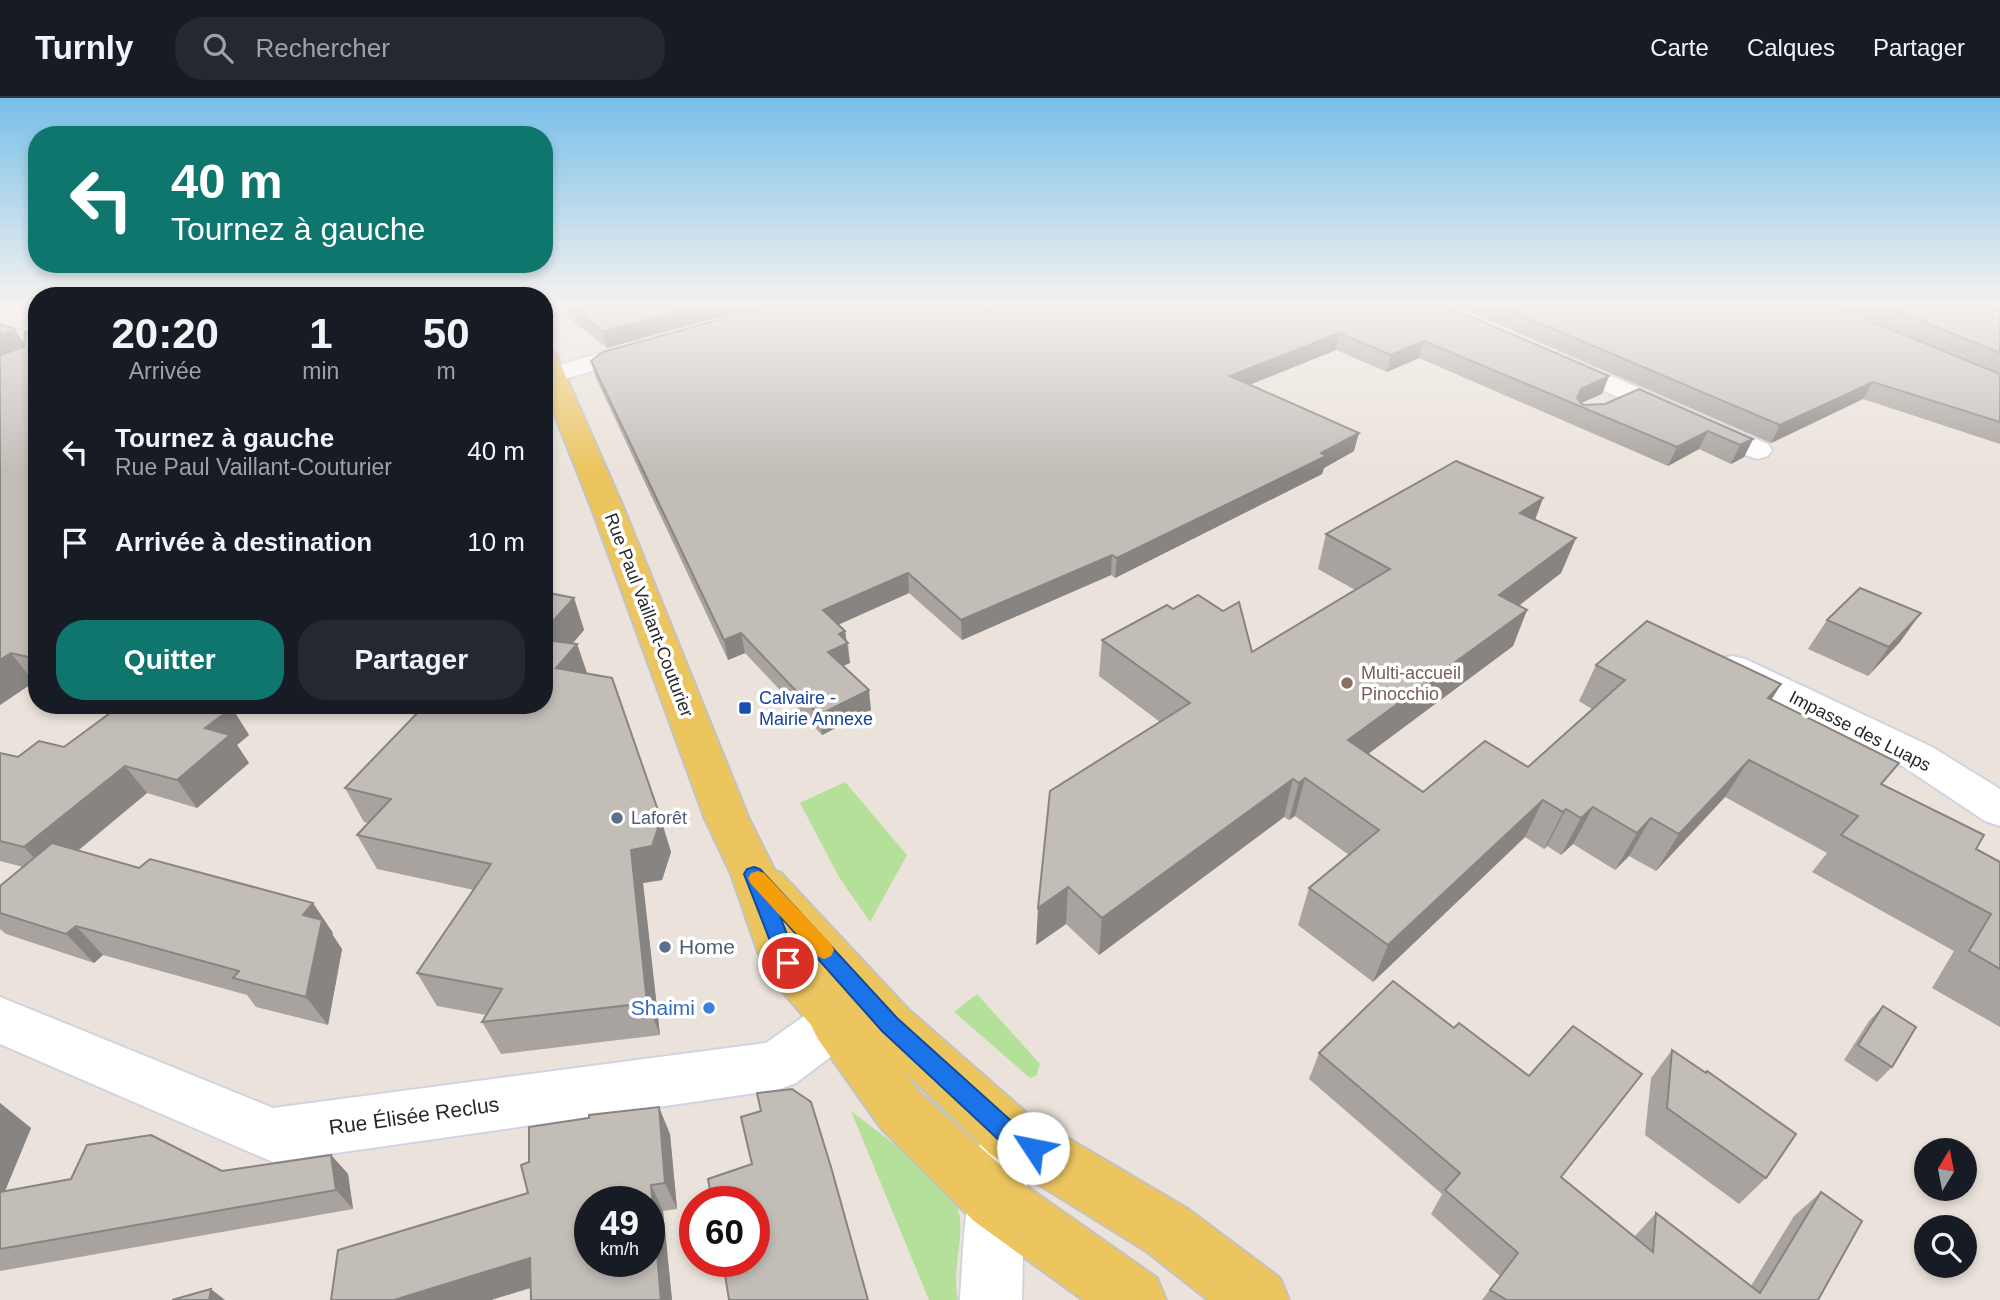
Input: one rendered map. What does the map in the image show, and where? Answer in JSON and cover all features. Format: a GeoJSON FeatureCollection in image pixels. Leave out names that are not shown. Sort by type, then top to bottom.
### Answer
{"type":"FeatureCollection","features":[{"type":"Feature","properties":{"kind":"main road","name":"Rue Paul Vaillant-Couturier"},"geometry":{"type":"LineString","coordinates":[[553,378],[608,509],[727,818],[754,874],[844,1004],[900,1110],[995,1200],[1135,1300]]}},
{"type":"Feature","properties":{"kind":"main road","name":"Rue Paul Vaillant-Couturier"},"geometry":{"type":"LineString","coordinates":[[844,1004],[890,1025],[1010,1135],[1167,1230],[1258,1300]]}},
{"type":"Feature","properties":{"kind":"street"},"geometry":{"type":"LineString","coordinates":[[553,365],[577,360]]}},
{"type":"Feature","properties":{"kind":"street"},"geometry":{"type":"LineString","coordinates":[[1555,360],[1758,450]]}},
{"type":"Feature","properties":{"kind":"street"},"geometry":{"type":"LineString","coordinates":[[1597,409],[1632,394]]}},
{"type":"Feature","properties":{"kind":"street","name":"Impasse des Luaps"},"geometry":{"type":"LineString","coordinates":[[1715,659],[1918,757],[2000,810]]}},
{"type":"Feature","properties":{"kind":"street","name":"Rue Élisée Reclus"},"geometry":{"type":"LineString","coordinates":[[0,1020],[273,1135],[777,1066],[844,1004]]}},
{"type":"Feature","properties":{"kind":"street"},"geometry":{"type":"LineString","coordinates":[[991,1300],[995,1200],[1010,1135]]}},
{"type":"Feature","properties":{"kind":"green space"},"geometry":{"type":"Polygon","coordinates":[[[845,782],[907,855],[870,922],[839,877],[800,803],[845,782]]]}},
{"type":"Feature","properties":{"kind":"green space"},"geometry":{"type":"Polygon","coordinates":[[[977,994],[1040,1064],[1036,1076],[1030,1078],[954,1012],[977,994]]]}},
{"type":"Feature","properties":{"kind":"green space"},"geometry":{"type":"Polygon","coordinates":[[[851,1111],[945,1183],[954,1198],[960,1226],[956,1284],[958,1300],[929,1300],[851,1111]]]}},
{"type":"Feature","properties":{"kind":"building"},"geometry":{"type":"Polygon","coordinates":[[[0,360],[28,360],[28,657],[11,653],[0,660],[0,360]]]}},
{"type":"Feature","properties":{"kind":"building"},"geometry":{"type":"Polygon","coordinates":[[[1270,360],[1230,376],[1359,433],[1321,453],[1326,456],[1117,558],[1112,555],[961,620],[908,573],[823,610],[845,631],[839,634],[848,643],[828,652],[869,690],[819,715],[741,633],[724,640],[591,361],[1270,360]]]}},
{"type":"Feature","properties":{"kind":"building"},"geometry":{"type":"Polygon","coordinates":[[[1470,360],[1572,360],[1609,376],[1581,389],[1577,398],[1583,405],[1605,404],[1639,389],[1753,439],[1740,445],[1708,431],[1677,447],[1470,360]]]}},
{"type":"Feature","properties":{"kind":"building"},"geometry":{"type":"Polygon","coordinates":[[[1627,360],[1966,360],[2000,374],[2000,422],[1873,382],[1780,425],[1627,360]]]}},
{"type":"Feature","properties":{"kind":"building"},"geometry":{"type":"Polygon","coordinates":[[[1456,461],[1543,498],[1520,513],[1576,538],[1499,595],[1527,610],[1348,740],[1423,792],[1485,741],[1528,767],[1625,680],[1596,665],[1647,621],[1781,684],[1768,698],[1899,763],[1881,784],[1984,835],[1976,849],[2000,862],[2000,969],[1969,951],[1991,914],[1841,835],[1858,816],[1749,760],[1679,834],[1651,818],[1637,833],[1593,807],[1581,818],[1566,809],[1563,812],[1543,800],[1388,945],[1309,888],[1379,830],[1305,778],[1299,783],[1293,779],[1102,918],[1068,887],[1038,908],[1050,791],[1190,703],[1102,640],[1167,605],[1173,609],[1198,595],[1223,611],[1239,602],[1252,652],[1390,569],[1326,534],[1456,461]]]}},
{"type":"Feature","properties":{"kind":"building"},"geometry":{"type":"Polygon","coordinates":[[[1860,588],[1921,613],[1889,647],[1827,620],[1860,588]]]}},
{"type":"Feature","properties":{"kind":"building"},"geometry":{"type":"Polygon","coordinates":[[[553,594],[574,598],[553,621],[553,594]]]}},
{"type":"Feature","properties":{"kind":"building"},"geometry":{"type":"Polygon","coordinates":[[[553,641],[577,644],[556,668],[612,678],[661,819],[652,846],[631,850],[647,1003],[482,1022],[502,989],[417,973],[491,864],[357,835],[391,799],[345,788],[416,714],[553,714],[553,641]]]}},
{"type":"Feature","properties":{"kind":"building"},"geometry":{"type":"Polygon","coordinates":[[[109,714],[224,714],[205,728],[230,735],[177,780],[125,766],[24,847],[0,841],[0,753],[18,757],[39,741],[64,747],[109,714]]]}},
{"type":"Feature","properties":{"kind":"building"},"geometry":{"type":"Polygon","coordinates":[[[52,843],[139,868],[150,859],[313,903],[303,915],[322,920],[306,997],[233,978],[239,971],[76,926],[66,934],[0,913],[0,886],[52,843]]]}},
{"type":"Feature","properties":{"kind":"building"},"geometry":{"type":"Polygon","coordinates":[[[1393,981],[1454,1028],[1459,1023],[1529,1076],[1573,1026],[1642,1074],[1561,1177],[1653,1252],[1656,1213],[1760,1293],[1821,1192],[1862,1221],[1818,1300],[1507,1300],[1490,1290],[1518,1253],[1445,1190],[1460,1173],[1319,1053],[1393,981]]]}},
{"type":"Feature","properties":{"kind":"building"},"geometry":{"type":"Polygon","coordinates":[[[1883,1006],[1916,1027],[1892,1067],[1858,1045],[1883,1006]]]}},
{"type":"Feature","properties":{"kind":"building"},"geometry":{"type":"Polygon","coordinates":[[[1672,1050],[1706,1073],[1707,1071],[1796,1134],[1766,1178],[1667,1108],[1672,1050]]]}},
{"type":"Feature","properties":{"kind":"building"},"geometry":{"type":"Polygon","coordinates":[[[792,1089],[811,1102],[868,1300],[729,1300],[725,1277],[770,1277],[770,1186],[709,1186],[708,1179],[752,1164],[741,1117],[761,1111],[757,1093],[792,1089]]]}},
{"type":"Feature","properties":{"kind":"building"},"geometry":{"type":"Polygon","coordinates":[[[659,1107],[665,1183],[651,1186],[574,1186],[574,1277],[659,1277],[661,1300],[531,1300],[530,1258],[394,1300],[331,1300],[338,1250],[528,1193],[521,1165],[529,1162],[529,1127],[589,1118],[589,1115],[659,1107]]]}},
{"type":"Feature","properties":{"kind":"building"},"geometry":{"type":"Polygon","coordinates":[[[151,1135],[222,1171],[331,1155],[336,1190],[0,1249],[0,1192],[71,1179],[87,1145],[151,1135]]]}},
{"type":"Feature","properties":{"kind":"building"},"geometry":{"type":"Polygon","coordinates":[[[211,1289],[209,1300],[172,1300],[211,1289]]]}},
{"type":"Feature","properties":{"kind":"slow traffic"},"geometry":{"type":"LineString","coordinates":[[758,878],[824,950]]}},
{"type":"Feature","properties":{"kind":"place","name":"Multi-accueil Pinocchio"},"geometry":{"type":"Point","coordinates":[1347,683]}},
{"type":"Feature","properties":{"kind":"place","name":"Calvaire - Mairie Annexe"},"geometry":{"type":"Point","coordinates":[745,708]}},
{"type":"Feature","properties":{"kind":"place","name":"Laforêt"},"geometry":{"type":"Point","coordinates":[617,818]}},
{"type":"Feature","properties":{"kind":"place","name":"Home"},"geometry":{"type":"Point","coordinates":[665,947]}},
{"type":"Feature","properties":{"kind":"place","name":"Shaimi"},"geometry":{"type":"Point","coordinates":[709,1008]}},
{"type":"Feature","properties":{"kind":"route"},"geometry":{"type":"LineString","coordinates":[[788,963],[754,874],[890,1025],[1010,1135],[1033,1148]]}}]}
